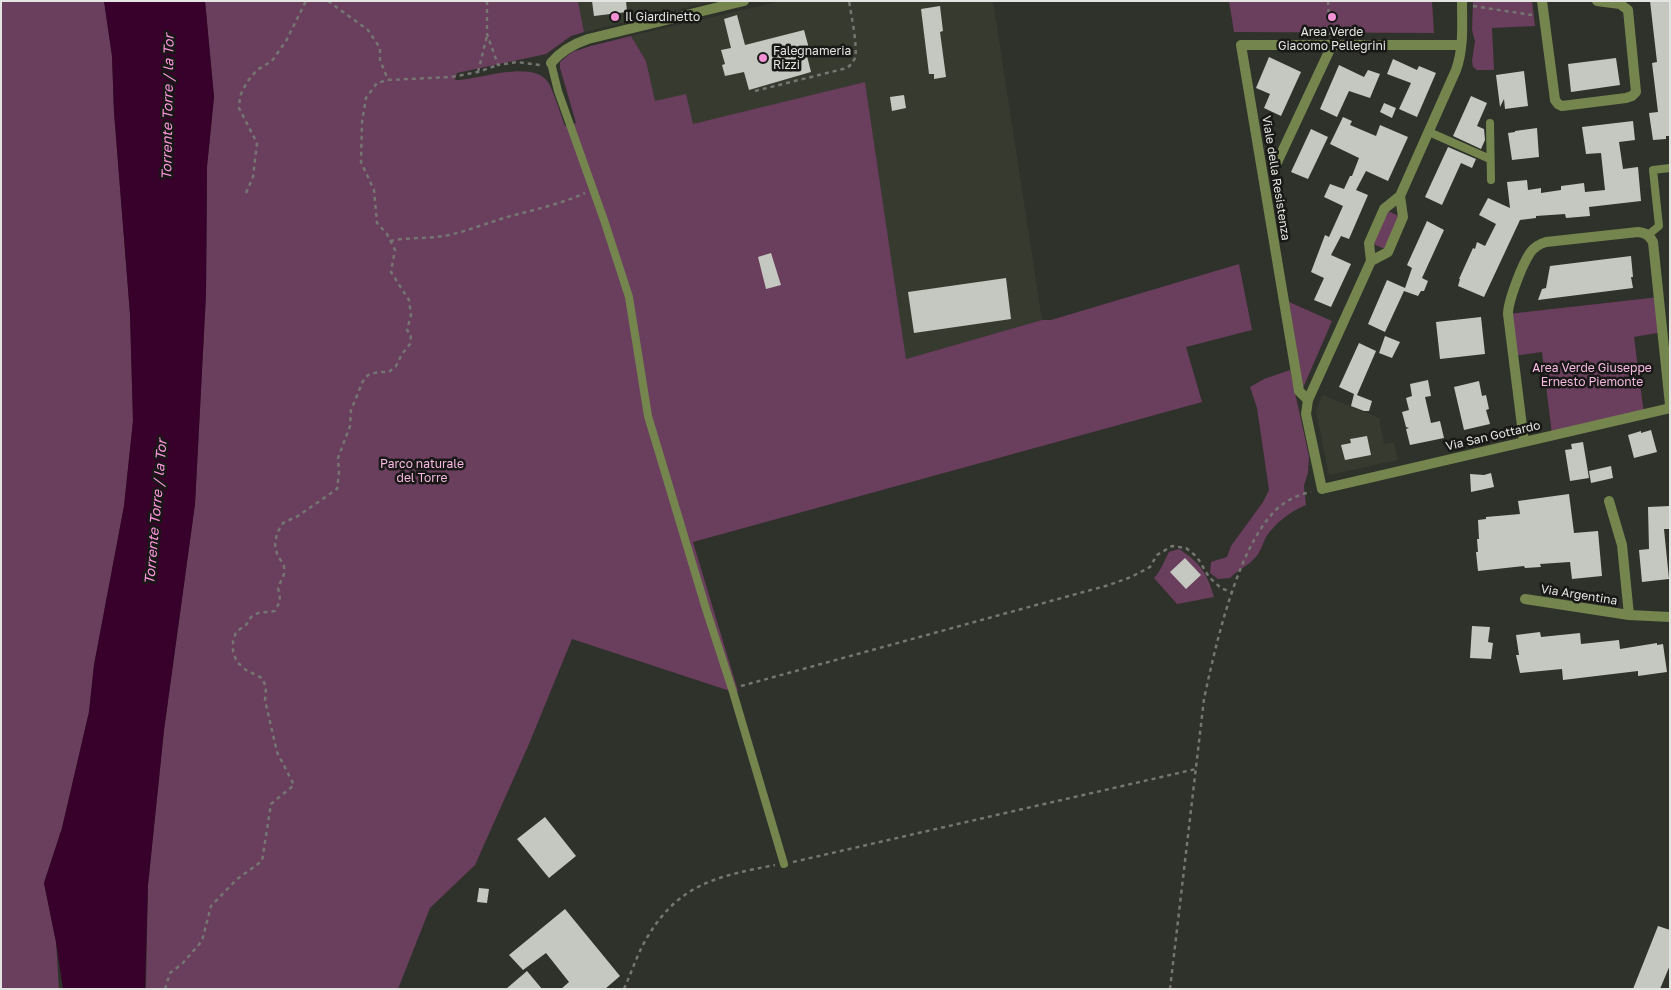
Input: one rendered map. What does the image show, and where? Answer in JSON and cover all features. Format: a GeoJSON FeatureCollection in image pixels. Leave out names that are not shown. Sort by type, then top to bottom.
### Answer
{"type":"FeatureCollection","features":[{"type":"Feature","properties":{"kind":"street"},"geometry":{"type":"LineString","coordinates":[[551,64],[565,49],[588,39],[744,1]]}},
{"type":"Feature","properties":{"kind":"street"},"geometry":{"type":"LineString","coordinates":[[1542,1],[1555,100],[1562,106],[1634,95],[1636,89],[1628,10],[1620,4],[1597,1]]}},
{"type":"Feature","properties":{"kind":"street","name":"Viale della Resistenza"},"geometry":{"type":"LineString","coordinates":[[1322,489],[1306,414],[1308,400],[1371,262],[1369,243],[1384,209],[1400,196],[1456,70],[1461,45],[1462,3]]}},
{"type":"Feature","properties":{"kind":"street","name":"Viale della Resistenza"},"geometry":{"type":"LineString","coordinates":[[1308,400],[1300,390],[1242,45],[1461,45]]}},
{"type":"Feature","properties":{"kind":"street","name":"Viale della Resistenza"},"geometry":{"type":"LineString","coordinates":[[1274,168],[1332,45]]}},
{"type":"Feature","properties":{"kind":"street","name":"Viale della Resistenza"},"geometry":{"type":"LineString","coordinates":[[1371,262],[1388,252],[1396,234],[1403,217],[1400,196]]}},
{"type":"Feature","properties":{"kind":"street"},"geometry":{"type":"LineString","coordinates":[[1524,442],[1508,304],[1530,253],[1537,246],[1546,242],[1638,232],[1648,235],[1653,242],[1670,407]]}},
{"type":"Feature","properties":{"kind":"street","name":"Via San Gottardo"},"geometry":{"type":"LineString","coordinates":[[1322,489],[1670,407]]}},
{"type":"Feature","properties":{"kind":"street","name":"Via Argentina"},"geometry":{"type":"LineString","coordinates":[[1609,501],[1622,545],[1629,615]]}},
{"type":"Feature","properties":{"kind":"street","name":"Via Argentina"},"geometry":{"type":"LineString","coordinates":[[1525,599],[1629,615],[1670,617]]}},
{"type":"Feature","properties":{"kind":"lane"},"geometry":{"type":"LineString","coordinates":[[551,64],[558,91],[629,297],[648,416],[784,864]]}},
{"type":"Feature","properties":{"kind":"lane"},"geometry":{"type":"LineString","coordinates":[[1490,123],[1491,180]]}},
{"type":"Feature","properties":{"kind":"lane"},"geometry":{"type":"LineString","coordinates":[[1429,132],[1490,159]]}},
{"type":"Feature","properties":{"kind":"lane"},"geometry":{"type":"LineString","coordinates":[[1648,235],[1659,226],[1654,170],[1670,168]]}},
{"type":"Feature","properties":{"kind":"path"},"geometry":{"type":"LineString","coordinates":[[246,193],[253,177],[257,143],[239,108],[240,96],[247,82],[257,70],[272,61],[286,41],[306,1]]}},
{"type":"Feature","properties":{"kind":"path"},"geometry":{"type":"LineString","coordinates":[[328,1],[333,2],[368,30],[380,48],[380,60],[388,80]]}},
{"type":"Feature","properties":{"kind":"path"},"geometry":{"type":"LineString","coordinates":[[478,72],[487,34],[487,1]]}},
{"type":"Feature","properties":{"kind":"path"},"geometry":{"type":"LineString","coordinates":[[755,91],[848,68],[852,64],[855,54],[849,1]]}},
{"type":"Feature","properties":{"kind":"path"},"geometry":{"type":"LineString","coordinates":[[1328,1],[1329,33],[1332,45]]}},
{"type":"Feature","properties":{"kind":"path"},"geometry":{"type":"LineString","coordinates":[[1462,3],[1543,17]]}},
{"type":"Feature","properties":{"kind":"path"},"geometry":{"type":"LineString","coordinates":[[487,34],[498,65]]}},
{"type":"Feature","properties":{"kind":"path"},"geometry":{"type":"LineString","coordinates":[[165,989],[170,973],[182,964],[202,941],[212,906],[236,880],[262,861],[272,804],[294,785],[278,752],[265,700],[266,687],[262,678],[246,670],[237,662],[233,652],[233,641],[236,632],[246,625],[250,617],[258,613],[275,611],[280,602],[278,588],[284,574],[284,566],[277,554],[275,544],[277,533],[283,524],[337,489],[338,458],[350,426],[351,410],[363,381],[368,375],[378,372],[390,372],[410,344],[411,336],[407,330],[411,315],[409,300],[392,272],[395,250],[387,234],[377,222],[374,190],[361,162],[362,122],[366,98],[377,83],[388,80],[451,77],[517,62],[541,65],[551,64]]}},
{"type":"Feature","properties":{"kind":"path"},"geometry":{"type":"LineString","coordinates":[[390,241],[408,237],[444,236],[468,230],[572,199],[593,190]]}},
{"type":"Feature","properties":{"kind":"path"},"geometry":{"type":"LineString","coordinates":[[1170,989],[1206,690],[1214,654],[1245,557],[1266,522],[1282,505],[1305,493]]}},
{"type":"Feature","properties":{"kind":"path"},"geometry":{"type":"LineString","coordinates":[[732,688],[1109,585],[1131,577],[1150,567],[1157,555],[1172,546],[1186,548],[1197,558],[1209,577],[1221,588],[1233,592]]}},
{"type":"Feature","properties":{"kind":"path"},"geometry":{"type":"LineString","coordinates":[[624,989],[648,936],[665,911],[683,894],[708,881],[739,872],[784,864],[1196,769]]}},
{"type":"Feature","properties":{"kind":"shaded area","name":"Il Giardinetto"},"geometry":{"type":"Polygon","coordinates":[[[578,1],[715,1],[584,32],[578,1]]]}},
{"type":"Feature","properties":{"kind":"shaded area"},"geometry":{"type":"Polygon","coordinates":[[[781,1],[993,1],[1042,320],[906,359],[865,82],[693,125],[655,101],[646,61],[631,36],[781,1]]]}},
{"type":"Feature","properties":{"kind":"shaded area"},"geometry":{"type":"Polygon","coordinates":[[[1323,395],[1379,418],[1384,444],[1394,442],[1398,460],[1329,475],[1316,411],[1323,395]]]}},
{"type":"Feature","properties":{"kind":"green space"},"geometry":{"type":"Polygon","coordinates":[[[1,1],[104,1],[112,56],[114,112],[130,314],[133,421],[124,506],[94,665],[89,712],[62,828],[44,883],[56,942],[59,989],[1,989],[1,1]]]}},
{"type":"Feature","properties":{"kind":"green space","name":"Parco naturale del Torre"},"geometry":{"type":"Polygon","coordinates":[[[205,1],[578,1],[584,32],[571,36],[546,54],[457,73],[455,80],[518,71],[540,75],[550,86],[565,126],[576,123],[560,68],[560,62],[572,52],[631,36],[646,61],[655,101],[686,94],[693,124],[865,82],[906,359],[1042,320],[1051,320],[1239,264],[1252,330],[1186,347],[1202,402],[693,542],[738,691],[733,692],[572,639],[529,744],[475,865],[430,908],[398,989],[146,989],[148,885],[164,730],[195,504],[206,294],[207,166],[214,97],[205,1]]]}},
{"type":"Feature","properties":{"kind":"green space","name":"Area Verde Giacomo Pellegrini"},"geometry":{"type":"Polygon","coordinates":[[[1229,1],[1432,1],[1434,33],[1234,32],[1229,1]]]}},
{"type":"Feature","properties":{"kind":"green space"},"geometry":{"type":"Polygon","coordinates":[[[1473,1],[1532,1],[1535,26],[1492,28],[1494,70],[1477,70],[1473,67],[1475,41],[1472,30],[1473,1]]]}},
{"type":"Feature","properties":{"kind":"green space"},"geometry":{"type":"Polygon","coordinates":[[[1388,211],[1399,216],[1385,249],[1373,244],[1388,211]]]}},
{"type":"Feature","properties":{"kind":"green space","name":"Area Verde Giuseppe Ernesto Piemonte"},"geometry":{"type":"Polygon","coordinates":[[[1659,297],[1663,332],[1634,337],[1644,414],[1552,435],[1542,352],[1513,356],[1508,314],[1659,297]]]}},
{"type":"Feature","properties":{"kind":"green space"},"geometry":{"type":"Polygon","coordinates":[[[1289,302],[1332,321],[1303,388],[1289,302]]]}},
{"type":"Feature","properties":{"kind":"green space"},"geometry":{"type":"Polygon","coordinates":[[[1290,370],[1309,456],[1308,472],[1304,486],[1306,505],[1289,514],[1274,527],[1252,561],[1230,578],[1218,579],[1210,573],[1211,562],[1227,557],[1231,546],[1263,502],[1269,490],[1257,408],[1250,387],[1264,379],[1290,370]]]}},
{"type":"Feature","properties":{"kind":"green space"},"geometry":{"type":"Polygon","coordinates":[[[1179,549],[1198,564],[1209,582],[1214,597],[1177,604],[1154,578],[1161,569],[1169,552],[1179,549]]]}},
{"type":"Feature","properties":{"kind":"water","name":"Torrente Torre / la Tor"},"geometry":{"type":"Polygon","coordinates":[[[104,1],[205,1],[214,97],[207,167],[206,294],[195,504],[164,730],[148,885],[145,989],[63,989],[44,883],[62,828],[89,712],[94,665],[124,506],[133,421],[130,314],[114,112],[112,56],[104,1]]]}},
{"type":"Feature","properties":{"kind":"building"},"geometry":{"type":"Polygon","coordinates":[[[592,1],[626,1],[627,12],[594,16],[592,1]]]}},
{"type":"Feature","properties":{"kind":"building"},"geometry":{"type":"Polygon","coordinates":[[[1650,1],[1670,1],[1670,136],[1666,136],[1666,139],[1653,140],[1649,113],[1658,112],[1652,63],[1657,62],[1650,1]]]}},
{"type":"Feature","properties":{"kind":"building"},"geometry":{"type":"Polygon","coordinates":[[[940,6],[943,31],[940,32],[946,77],[934,79],[934,74],[929,74],[921,9],[940,6]]]}},
{"type":"Feature","properties":{"kind":"building"},"geometry":{"type":"Polygon","coordinates":[[[737,15],[745,45],[804,30],[810,52],[806,52],[811,72],[749,90],[744,72],[725,76],[722,65],[725,64],[721,50],[731,48],[724,19],[737,15]]]}},
{"type":"Feature","properties":{"kind":"building"},"geometry":{"type":"Polygon","coordinates":[[[1269,57],[1301,72],[1281,116],[1264,108],[1270,94],[1256,88],[1269,57]]]}},
{"type":"Feature","properties":{"kind":"building"},"geometry":{"type":"Polygon","coordinates":[[[1616,58],[1620,85],[1571,92],[1568,64],[1616,58]]]}},
{"type":"Feature","properties":{"kind":"building"},"geometry":{"type":"Polygon","coordinates":[[[1393,59],[1417,70],[1419,66],[1436,73],[1417,117],[1399,109],[1411,83],[1387,74],[1393,59]]]}},
{"type":"Feature","properties":{"kind":"building"},"geometry":{"type":"Polygon","coordinates":[[[1339,65],[1364,77],[1368,70],[1380,74],[1370,98],[1349,91],[1337,117],[1320,109],[1339,65]]]}},
{"type":"Feature","properties":{"kind":"building"},"geometry":{"type":"Polygon","coordinates":[[[1524,71],[1528,106],[1505,109],[1504,99],[1500,107],[1496,75],[1524,71]]]}},
{"type":"Feature","properties":{"kind":"building"},"geometry":{"type":"Polygon","coordinates":[[[904,95],[906,108],[892,111],[890,97],[904,95]]]}},
{"type":"Feature","properties":{"kind":"building"},"geometry":{"type":"Polygon","coordinates":[[[1471,96],[1487,103],[1477,126],[1484,129],[1485,140],[1481,149],[1453,136],[1471,96]]]}},
{"type":"Feature","properties":{"kind":"building"},"geometry":{"type":"Polygon","coordinates":[[[1384,103],[1396,108],[1392,118],[1380,112],[1384,103]]]}},
{"type":"Feature","properties":{"kind":"building"},"geometry":{"type":"Polygon","coordinates":[[[1343,117],[1352,121],[1350,125],[1376,136],[1380,125],[1408,137],[1388,181],[1366,171],[1356,190],[1368,195],[1349,239],[1341,236],[1331,255],[1351,264],[1331,307],[1314,300],[1324,278],[1311,272],[1325,235],[1329,237],[1343,206],[1324,197],[1330,184],[1344,189],[1350,176],[1352,176],[1359,158],[1330,144],[1343,117]]]}},
{"type":"Feature","properties":{"kind":"building"},"geometry":{"type":"Polygon","coordinates":[[[1633,121],[1635,140],[1619,142],[1623,169],[1638,167],[1641,201],[1589,207],[1590,216],[1566,218],[1565,214],[1536,216],[1536,218],[1520,220],[1484,297],[1458,286],[1459,279],[1473,248],[1475,249],[1477,242],[1485,246],[1496,224],[1479,215],[1488,198],[1510,208],[1507,182],[1527,180],[1528,190],[1541,188],[1541,193],[1561,190],[1561,186],[1584,183],[1585,192],[1605,190],[1601,153],[1586,154],[1582,127],[1633,121]]]}},
{"type":"Feature","properties":{"kind":"building"},"geometry":{"type":"Polygon","coordinates":[[[1537,128],[1539,157],[1512,160],[1508,133],[1537,128]]]}},
{"type":"Feature","properties":{"kind":"building"},"geometry":{"type":"Polygon","coordinates":[[[1311,129],[1328,137],[1308,179],[1291,172],[1311,129]]]}},
{"type":"Feature","properties":{"kind":"building"},"geometry":{"type":"Polygon","coordinates":[[[1448,147],[1476,159],[1472,168],[1461,163],[1442,205],[1425,197],[1448,147]]]}},
{"type":"Feature","properties":{"kind":"building"},"geometry":{"type":"Polygon","coordinates":[[[1427,221],[1444,230],[1422,278],[1428,281],[1424,291],[1421,291],[1418,296],[1404,291],[1385,332],[1368,324],[1387,280],[1405,288],[1412,268],[1407,265],[1427,221]]]}},
{"type":"Feature","properties":{"kind":"building"},"geometry":{"type":"Polygon","coordinates":[[[771,253],[781,285],[766,289],[758,257],[771,253]]]}},
{"type":"Feature","properties":{"kind":"building"},"geometry":{"type":"Polygon","coordinates":[[[1631,256],[1633,288],[1538,300],[1542,289],[1546,288],[1550,266],[1631,256]]]}},
{"type":"Feature","properties":{"kind":"building"},"geometry":{"type":"Polygon","coordinates":[[[1006,278],[1011,319],[914,333],[908,292],[1006,278]]]}},
{"type":"Feature","properties":{"kind":"building"},"geometry":{"type":"Polygon","coordinates":[[[1481,317],[1485,354],[1440,359],[1436,322],[1481,317]]]}},
{"type":"Feature","properties":{"kind":"building"},"geometry":{"type":"Polygon","coordinates":[[[1385,336],[1400,342],[1392,358],[1379,353],[1385,336]]]}},
{"type":"Feature","properties":{"kind":"building"},"geometry":{"type":"Polygon","coordinates":[[[1359,343],[1376,351],[1357,395],[1372,401],[1369,411],[1351,406],[1354,394],[1339,387],[1359,343]]]}},
{"type":"Feature","properties":{"kind":"building"},"geometry":{"type":"Polygon","coordinates":[[[1428,380],[1431,396],[1425,397],[1431,423],[1440,421],[1444,438],[1410,445],[1406,429],[1409,428],[1406,427],[1402,412],[1409,410],[1406,398],[1412,396],[1410,384],[1428,380]]]}},
{"type":"Feature","properties":{"kind":"building"},"geometry":{"type":"Polygon","coordinates":[[[1479,381],[1482,396],[1486,395],[1489,409],[1486,410],[1490,424],[1464,430],[1454,387],[1479,381]]]}},
{"type":"Feature","properties":{"kind":"building"},"geometry":{"type":"Polygon","coordinates":[[[1651,430],[1657,452],[1634,458],[1628,435],[1651,430]]]}},
{"type":"Feature","properties":{"kind":"building"},"geometry":{"type":"Polygon","coordinates":[[[1367,436],[1371,455],[1345,460],[1341,445],[1351,443],[1350,439],[1367,436]]]}},
{"type":"Feature","properties":{"kind":"building"},"geometry":{"type":"Polygon","coordinates":[[[1583,442],[1589,478],[1570,481],[1565,450],[1572,449],[1571,444],[1583,442]]]}},
{"type":"Feature","properties":{"kind":"building"},"geometry":{"type":"Polygon","coordinates":[[[1611,466],[1613,478],[1591,483],[1589,471],[1611,466]]]}},
{"type":"Feature","properties":{"kind":"building"},"geometry":{"type":"Polygon","coordinates":[[[1491,473],[1494,487],[1471,492],[1470,474],[1484,475],[1491,473]]]}},
{"type":"Feature","properties":{"kind":"building"},"geometry":{"type":"Polygon","coordinates":[[[1569,494],[1574,533],[1598,531],[1602,576],[1572,579],[1570,562],[1540,564],[1541,567],[1525,568],[1524,566],[1478,571],[1476,552],[1478,552],[1477,539],[1479,539],[1478,520],[1486,519],[1486,517],[1520,514],[1518,501],[1569,494]]]}},
{"type":"Feature","properties":{"kind":"building"},"geometry":{"type":"Polygon","coordinates":[[[1670,506],[1670,529],[1664,529],[1669,579],[1642,582],[1639,550],[1649,549],[1648,507],[1670,506]]]}},
{"type":"Feature","properties":{"kind":"building"},"geometry":{"type":"Polygon","coordinates":[[[1185,558],[1201,575],[1186,589],[1170,572],[1185,558]]]}},
{"type":"Feature","properties":{"kind":"building"},"geometry":{"type":"Polygon","coordinates":[[[1472,626],[1490,627],[1488,642],[1493,643],[1491,659],[1470,658],[1472,626]]]}},
{"type":"Feature","properties":{"kind":"building"},"geometry":{"type":"Polygon","coordinates":[[[1540,632],[1541,637],[1580,633],[1581,644],[1619,640],[1620,649],[1657,643],[1657,645],[1663,644],[1667,672],[1638,676],[1638,671],[1563,680],[1562,669],[1520,673],[1516,655],[1519,655],[1516,635],[1540,632]]]}},
{"type":"Feature","properties":{"kind":"building"},"geometry":{"type":"Polygon","coordinates":[[[545,817],[576,856],[549,878],[517,839],[545,817]]]}},
{"type":"Feature","properties":{"kind":"building"},"geometry":{"type":"Polygon","coordinates":[[[479,888],[489,889],[487,903],[477,902],[479,888]]]}},
{"type":"Feature","properties":{"kind":"building"},"geometry":{"type":"Polygon","coordinates":[[[565,909],[620,976],[605,989],[561,989],[569,982],[546,953],[523,970],[509,955],[565,909]]]}},
{"type":"Feature","properties":{"kind":"building"},"geometry":{"type":"Polygon","coordinates":[[[1658,926],[1670,930],[1670,965],[1660,989],[1633,989],[1658,926]]]}},
{"type":"Feature","properties":{"kind":"building"},"geometry":{"type":"Polygon","coordinates":[[[527,971],[542,989],[506,989],[527,971]]]}},
{"type":"Feature","properties":{"kind":"place","name":"Il Giardinetto"},"geometry":{"type":"Point","coordinates":[615,17]}},
{"type":"Feature","properties":{"kind":"place","name":"Area Verde Giacomo Pellegrini"},"geometry":{"type":"Point","coordinates":[1332,17]}},
{"type":"Feature","properties":{"kind":"place","name":"Falegnameria Rizzi"},"geometry":{"type":"Point","coordinates":[763,58]}}]}
